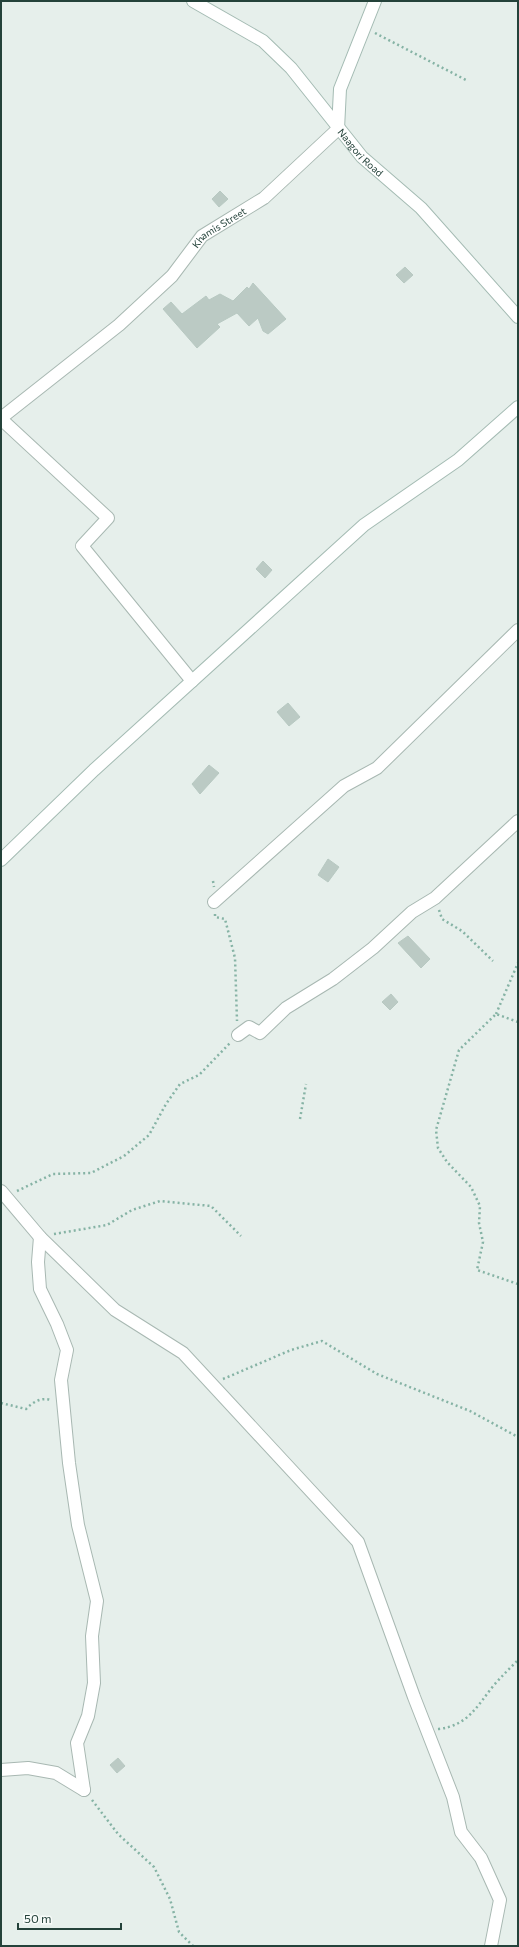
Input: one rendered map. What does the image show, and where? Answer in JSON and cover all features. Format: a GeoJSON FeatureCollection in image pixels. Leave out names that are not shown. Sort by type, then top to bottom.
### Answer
{"type":"FeatureCollection","features":[{"type":"Feature","properties":{"kind":"street","name":"Naagori Road"},"geometry":{"type":"LineString","coordinates":[[193,1],[263,41],[291,68],[338,129],[362,157],[421,208],[518,317]]}},
{"type":"Feature","properties":{"kind":"street"},"geometry":{"type":"LineString","coordinates":[[338,129],[340,88],[375,1]]}},
{"type":"Feature","properties":{"kind":"street","name":"Khamis Street"},"geometry":{"type":"LineString","coordinates":[[1,418],[119,325],[172,276],[202,236],[264,198],[338,129]]}},
{"type":"Feature","properties":{"kind":"street"},"geometry":{"type":"LineString","coordinates":[[1,860],[94,770],[364,525],[458,460],[518,407]]}},
{"type":"Feature","properties":{"kind":"street"},"geometry":{"type":"LineString","coordinates":[[1,418],[108,518],[82,546],[192,681]]}},
{"type":"Feature","properties":{"kind":"street"},"geometry":{"type":"LineString","coordinates":[[214,902],[344,786],[377,768],[518,630]]}},
{"type":"Feature","properties":{"kind":"street"},"geometry":{"type":"LineString","coordinates":[[238,1036],[250,1027],[260,1033],[286,1008],[333,979],[373,948],[412,912],[435,898],[518,821]]}},
{"type":"Feature","properties":{"kind":"street"},"geometry":{"type":"LineString","coordinates":[[4,1194],[40,1237],[115,1310],[183,1353],[358,1542],[453,1797],[462,1832],[481,1858],[500,1900],[491,1946]]}},
{"type":"Feature","properties":{"kind":"street"},"geometry":{"type":"LineString","coordinates":[[40,1237],[38,1262],[40,1289],[57,1324],[67,1350],[60,1380],[78,1525],[97,1601],[92,1636],[94,1683],[88,1716],[77,1743],[84,1790]]}},
{"type":"Feature","properties":{"kind":"street"},"geometry":{"type":"LineString","coordinates":[[1,1770],[28,1768],[56,1773],[84,1790]]}},
{"type":"Feature","properties":{"kind":"path"},"geometry":{"type":"LineString","coordinates":[[364,28],[468,81]]}},
{"type":"Feature","properties":{"kind":"path"},"geometry":{"type":"LineString","coordinates":[[4,1194],[53,1174],[91,1173],[124,1156],[149,1135],[166,1104],[180,1084],[199,1075],[238,1036],[235,958],[225,919],[215,917],[214,881]]}},
{"type":"Feature","properties":{"kind":"path"},"geometry":{"type":"LineString","coordinates":[[435,898],[442,919],[462,931],[493,961]]}},
{"type":"Feature","properties":{"kind":"path"},"geometry":{"type":"LineString","coordinates":[[518,963],[496,1014],[459,1050],[436,1130],[438,1148],[447,1162],[471,1187],[480,1206],[478,1223],[483,1242],[477,1270],[518,1284]]}},
{"type":"Feature","properties":{"kind":"path"},"geometry":{"type":"LineString","coordinates":[[496,1014],[518,1022]]}},
{"type":"Feature","properties":{"kind":"path"},"geometry":{"type":"LineString","coordinates":[[300,1119],[306,1084]]}},
{"type":"Feature","properties":{"kind":"path"},"geometry":{"type":"LineString","coordinates":[[40,1237],[106,1225],[132,1210],[160,1201],[211,1206],[241,1236]]}},
{"type":"Feature","properties":{"kind":"path"},"geometry":{"type":"LineString","coordinates":[[212,1384],[291,1350],[322,1341],[378,1374],[470,1411],[518,1437]]}},
{"type":"Feature","properties":{"kind":"path"},"geometry":{"type":"LineString","coordinates":[[1,1403],[26,1409],[34,1402],[45,1398],[63,1403]]}},
{"type":"Feature","properties":{"kind":"path"},"geometry":{"type":"LineString","coordinates":[[427,1730],[452,1728],[471,1716],[495,1683],[518,1660]]}},
{"type":"Feature","properties":{"kind":"path"},"geometry":{"type":"LineString","coordinates":[[84,1790],[118,1834],[154,1867],[170,1899],[179,1932],[193,1946]]}},
{"type":"Feature","properties":{"kind":"building"},"geometry":{"type":"Polygon","coordinates":[[[220,191],[228,199],[219,207],[212,199],[220,191]]]}},
{"type":"Feature","properties":{"kind":"building"},"geometry":{"type":"Polygon","coordinates":[[[405,267],[413,275],[404,283],[396,275],[405,267]]]}},
{"type":"Feature","properties":{"kind":"building"},"geometry":{"type":"Polygon","coordinates":[[[253,283],[286,319],[268,334],[263,331],[258,318],[249,326],[237,313],[217,324],[220,327],[197,348],[163,309],[171,302],[182,314],[206,296],[209,300],[220,294],[233,301],[247,287],[249,289],[253,283]]]}},
{"type":"Feature","properties":{"kind":"building"},"geometry":{"type":"Polygon","coordinates":[[[263,561],[272,570],[265,578],[256,569],[263,561]]]}},
{"type":"Feature","properties":{"kind":"building"},"geometry":{"type":"Polygon","coordinates":[[[288,703],[300,717],[289,726],[277,712],[288,703]]]}},
{"type":"Feature","properties":{"kind":"building"},"geometry":{"type":"Polygon","coordinates":[[[209,765],[219,773],[200,794],[192,784],[209,765]]]}},
{"type":"Feature","properties":{"kind":"building"},"geometry":{"type":"Polygon","coordinates":[[[328,859],[339,867],[328,882],[318,875],[328,859]]]}},
{"type":"Feature","properties":{"kind":"building"},"geometry":{"type":"Polygon","coordinates":[[[408,936],[430,959],[421,968],[398,943],[408,936]]]}},
{"type":"Feature","properties":{"kind":"building"},"geometry":{"type":"Polygon","coordinates":[[[391,994],[398,1002],[390,1010],[382,1002],[391,994]]]}},
{"type":"Feature","properties":{"kind":"building"},"geometry":{"type":"Polygon","coordinates":[[[118,1758],[125,1766],[117,1773],[110,1765],[118,1758]]]}}]}
